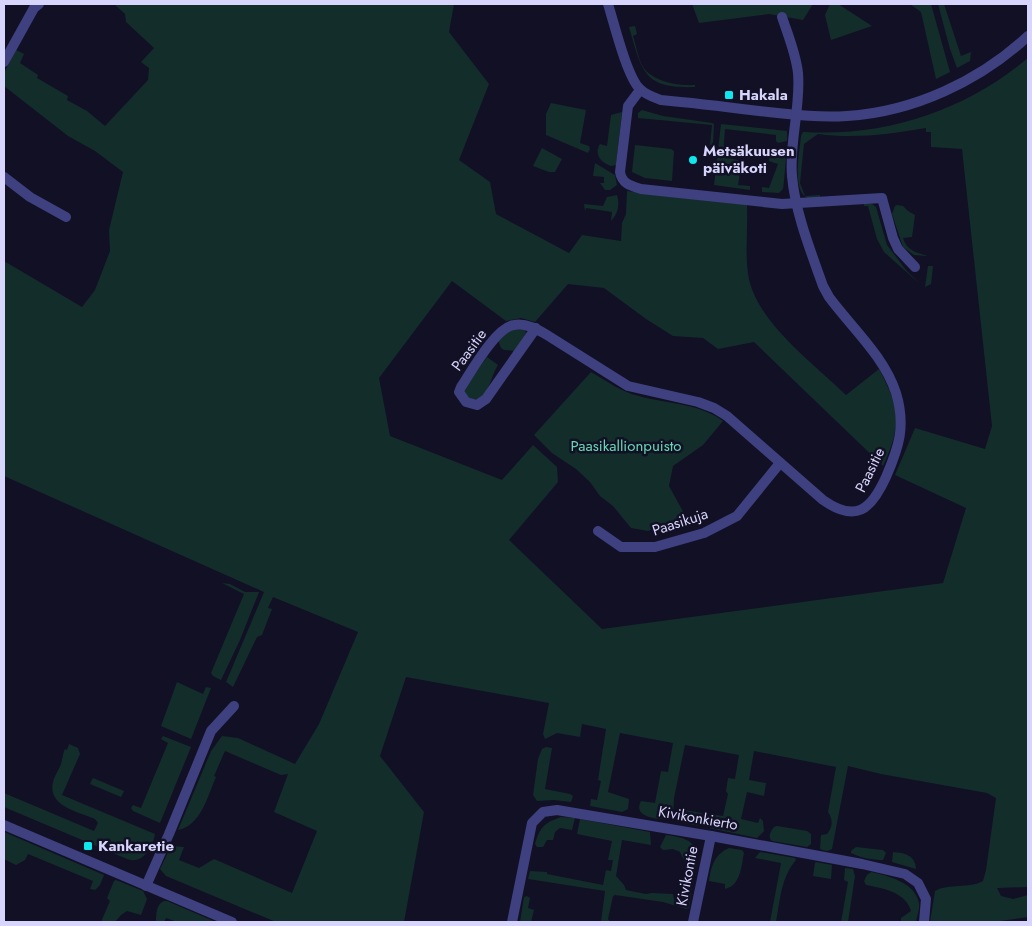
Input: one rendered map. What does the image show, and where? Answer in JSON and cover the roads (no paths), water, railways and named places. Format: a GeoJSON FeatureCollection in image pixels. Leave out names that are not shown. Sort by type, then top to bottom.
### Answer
{"type":"FeatureCollection","features":[{"type":"Feature","properties":{"kind":"street"},"geometry":{"type":"LineString","coordinates":[[608,4],[631,76],[640,90],[650,96],[661,100],[797,115],[839,116],[875,113],[938,94],[986,69],[1004,57],[1028,36]]}},
{"type":"Feature","properties":{"kind":"street"},"geometry":{"type":"LineString","coordinates":[[4,62],[33,5]]}},
{"type":"Feature","properties":{"kind":"street","name":"Paasitie"},"geometry":{"type":"LineString","coordinates":[[536,328],[486,399],[477,405],[466,402],[460,392],[461,387],[498,334],[507,327],[524,325],[536,328],[628,386],[698,402],[714,408],[727,416],[822,500],[834,508],[842,511],[859,510],[866,508],[873,501],[894,458],[901,434],[901,412],[888,373],[829,297],[819,275],[796,204],[792,174],[797,115],[797,62],[782,18]]}},
{"type":"Feature","properties":{"kind":"street"},"geometry":{"type":"LineString","coordinates":[[640,90],[628,106],[620,172],[622,180],[626,184],[641,188],[782,204],[882,198],[892,238],[898,249],[915,266]]}},
{"type":"Feature","properties":{"kind":"street"},"geometry":{"type":"LineString","coordinates":[[4,177],[12,186],[66,217]]}},
{"type":"Feature","properties":{"kind":"street","name":"Paasikuja"},"geometry":{"type":"LineString","coordinates":[[598,531],[621,547],[654,547],[704,533],[737,516],[780,463]]}},
{"type":"Feature","properties":{"kind":"street"},"geometry":{"type":"LineString","coordinates":[[146,886],[211,731],[234,706]]}},
{"type":"Feature","properties":{"kind":"street","name":"Kivikonkierto"},"geometry":{"type":"LineString","coordinates":[[512,922],[532,823],[543,812],[557,810],[711,836],[906,874],[918,883],[926,899],[924,922]]}},
{"type":"Feature","properties":{"kind":"street"},"geometry":{"type":"LineString","coordinates":[[4,826],[232,922]]}},
{"type":"Feature","properties":{"kind":"street","name":"Kivikontie"},"geometry":{"type":"LineString","coordinates":[[693,922],[711,836]]}},
{"type":"Feature","properties":{"kind":"place","name":"Hakala"},"geometry":{"type":"Point","coordinates":[729,95]}},
{"type":"Feature","properties":{"kind":"place","name":"Metsäkuusen päiväkoti"},"geometry":{"type":"Point","coordinates":[693,160]}},
{"type":"Feature","properties":{"kind":"place","name":"Kankaretie"},"geometry":{"type":"Point","coordinates":[88,846]}},
{"type":"Feature","properties":{"kind":"park label","name":"Paasikallionpuisto"},"geometry":{"type":"Point","coordinates":[626,446]}}]}
